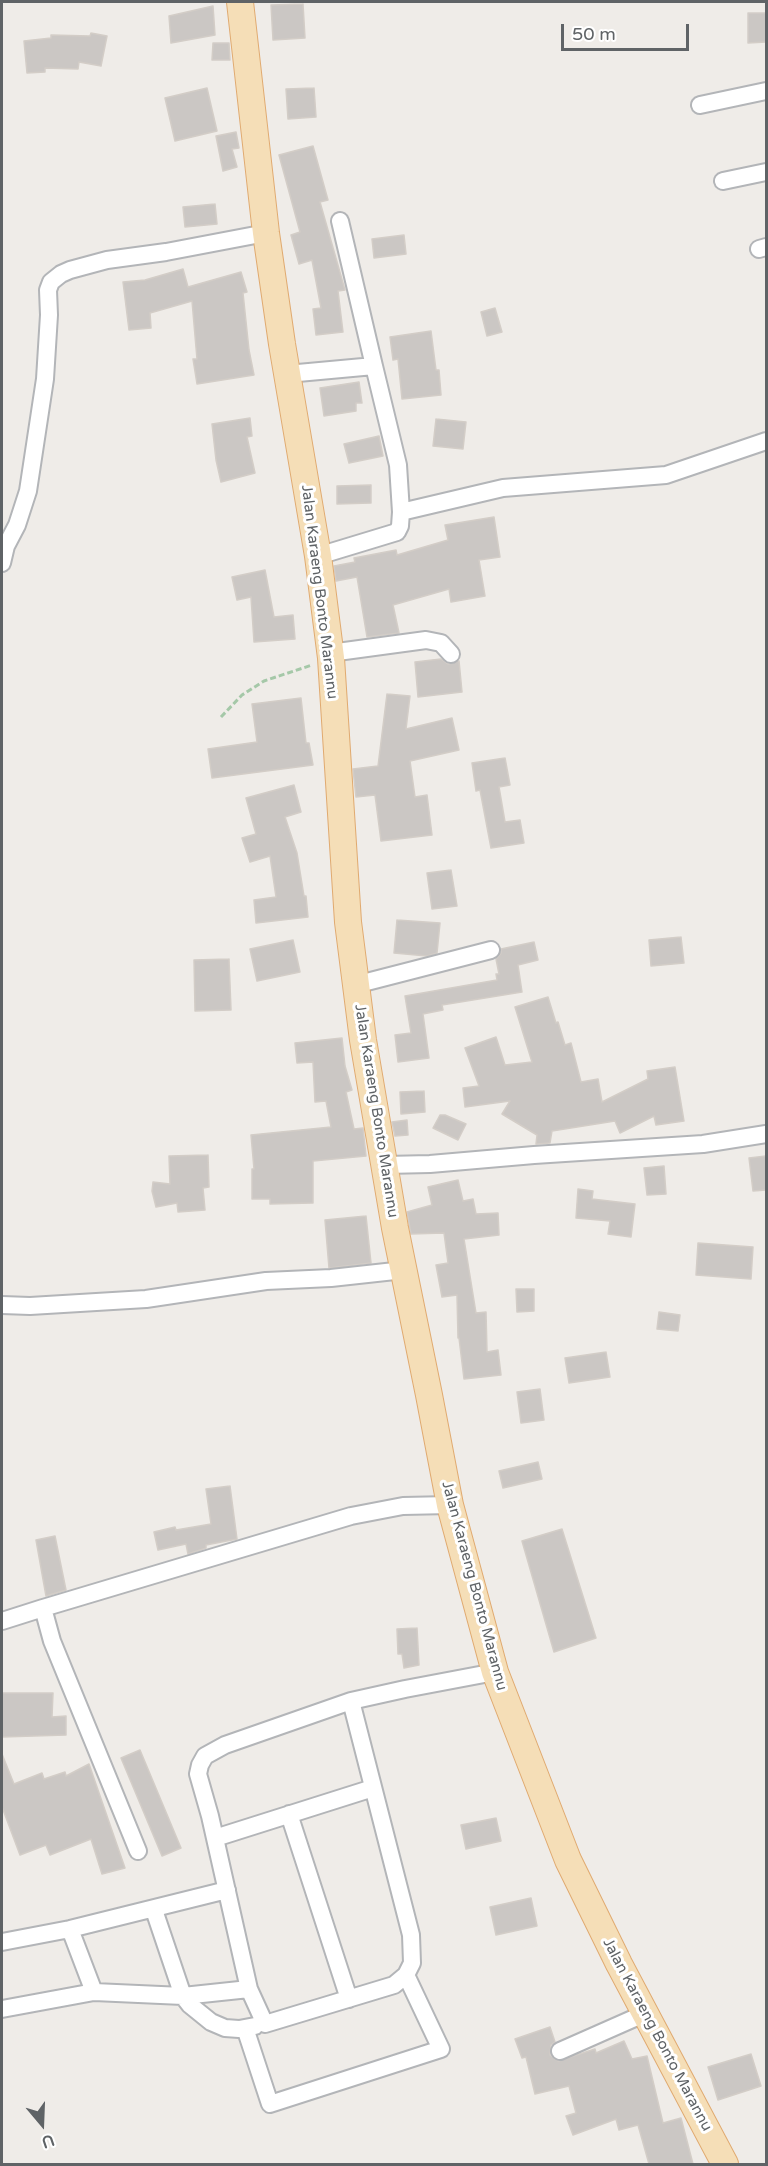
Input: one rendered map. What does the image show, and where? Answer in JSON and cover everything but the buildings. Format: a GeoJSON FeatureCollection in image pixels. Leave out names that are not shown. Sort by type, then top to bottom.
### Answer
{"type":"FeatureCollection","features":[{"type":"Feature","properties":{"kind":"main road","name":"Jalan Karaeng Bonto Marannu"},"geometry":{"type":"LineString","coordinates":[[240,2],[267,233],[287,374],[318,556],[331,656],[348,922],[355,985],[372,1100],[450,1505],[495,1672],[568,1860],[725,2164]]}},
{"type":"Feature","properties":{"kind":"street"},"geometry":{"type":"LineString","coordinates":[[700,105],[766,91]]}},
{"type":"Feature","properties":{"kind":"street"},"geometry":{"type":"LineString","coordinates":[[723,181],[766,172]]}},
{"type":"Feature","properties":{"kind":"street"},"geometry":{"type":"LineString","coordinates":[[318,556],[397,532],[401,512],[398,465],[340,220]]}},
{"type":"Feature","properties":{"kind":"street"},"geometry":{"type":"LineString","coordinates":[[2,563],[6,546],[28,491],[45,380],[49,315],[48,290],[51,282],[70,270],[107,260],[166,252],[267,233]]}},
{"type":"Feature","properties":{"kind":"street"},"geometry":{"type":"LineString","coordinates":[[287,374],[375,366]]}},
{"type":"Feature","properties":{"kind":"street"},"geometry":{"type":"LineString","coordinates":[[401,512],[503,488],[666,475],[766,441]]}},
{"type":"Feature","properties":{"kind":"street"},"geometry":{"type":"LineString","coordinates":[[331,656],[426,640],[441,644],[451,654]]}},
{"type":"Feature","properties":{"kind":"street"},"geometry":{"type":"LineString","coordinates":[[355,985],[490,950]]}},
{"type":"Feature","properties":{"kind":"street"},"geometry":{"type":"LineString","coordinates":[[385,1165],[430,1164],[703,1144],[766,1134]]}},
{"type":"Feature","properties":{"kind":"street"},"geometry":{"type":"LineString","coordinates":[[2,1305],[30,1306],[146,1299],[266,1281],[331,1278],[404,1270]]}},
{"type":"Feature","properties":{"kind":"street"},"geometry":{"type":"LineString","coordinates":[[2,1621],[351,1516],[403,1506],[450,1505]]}},
{"type":"Feature","properties":{"kind":"street"},"geometry":{"type":"LineString","coordinates":[[43,1608],[52,1641],[138,1851]]}},
{"type":"Feature","properties":{"kind":"street"},"geometry":{"type":"LineString","coordinates":[[265,2024],[249,1989],[198,1774],[205,1756],[225,1745],[351,1701],[495,1672]]}},
{"type":"Feature","properties":{"kind":"street"},"geometry":{"type":"LineString","coordinates":[[154,1910],[183,1996],[190,2006],[212,2022],[225,2028],[245,2028],[265,2024],[394,1985],[406,1975],[412,1963],[411,1935],[351,1701]]}},
{"type":"Feature","properties":{"kind":"street"},"geometry":{"type":"LineString","coordinates":[[215,1838],[373,1788]]}},
{"type":"Feature","properties":{"kind":"street"},"geometry":{"type":"LineString","coordinates":[[290,1814],[349,1999]]}},
{"type":"Feature","properties":{"kind":"street"},"geometry":{"type":"LineString","coordinates":[[2,1942],[154,1910],[227,1890]]}},
{"type":"Feature","properties":{"kind":"street"},"geometry":{"type":"LineString","coordinates":[[70,1929],[94,1992]]}},
{"type":"Feature","properties":{"kind":"street"},"geometry":{"type":"LineString","coordinates":[[245,2028],[270,2104],[441,2049],[406,1975]]}},
{"type":"Feature","properties":{"kind":"street"},"geometry":{"type":"LineString","coordinates":[[2,2009],[94,1992],[183,1996],[249,1989]]}},
{"type":"Feature","properties":{"kind":"street"},"geometry":{"type":"LineString","coordinates":[[560,2051],[645,2013]]}},
{"type":"Feature","properties":{"kind":"path"},"geometry":{"type":"LineString","coordinates":[[221,717],[242,695],[264,681],[331,656]]}}]}
